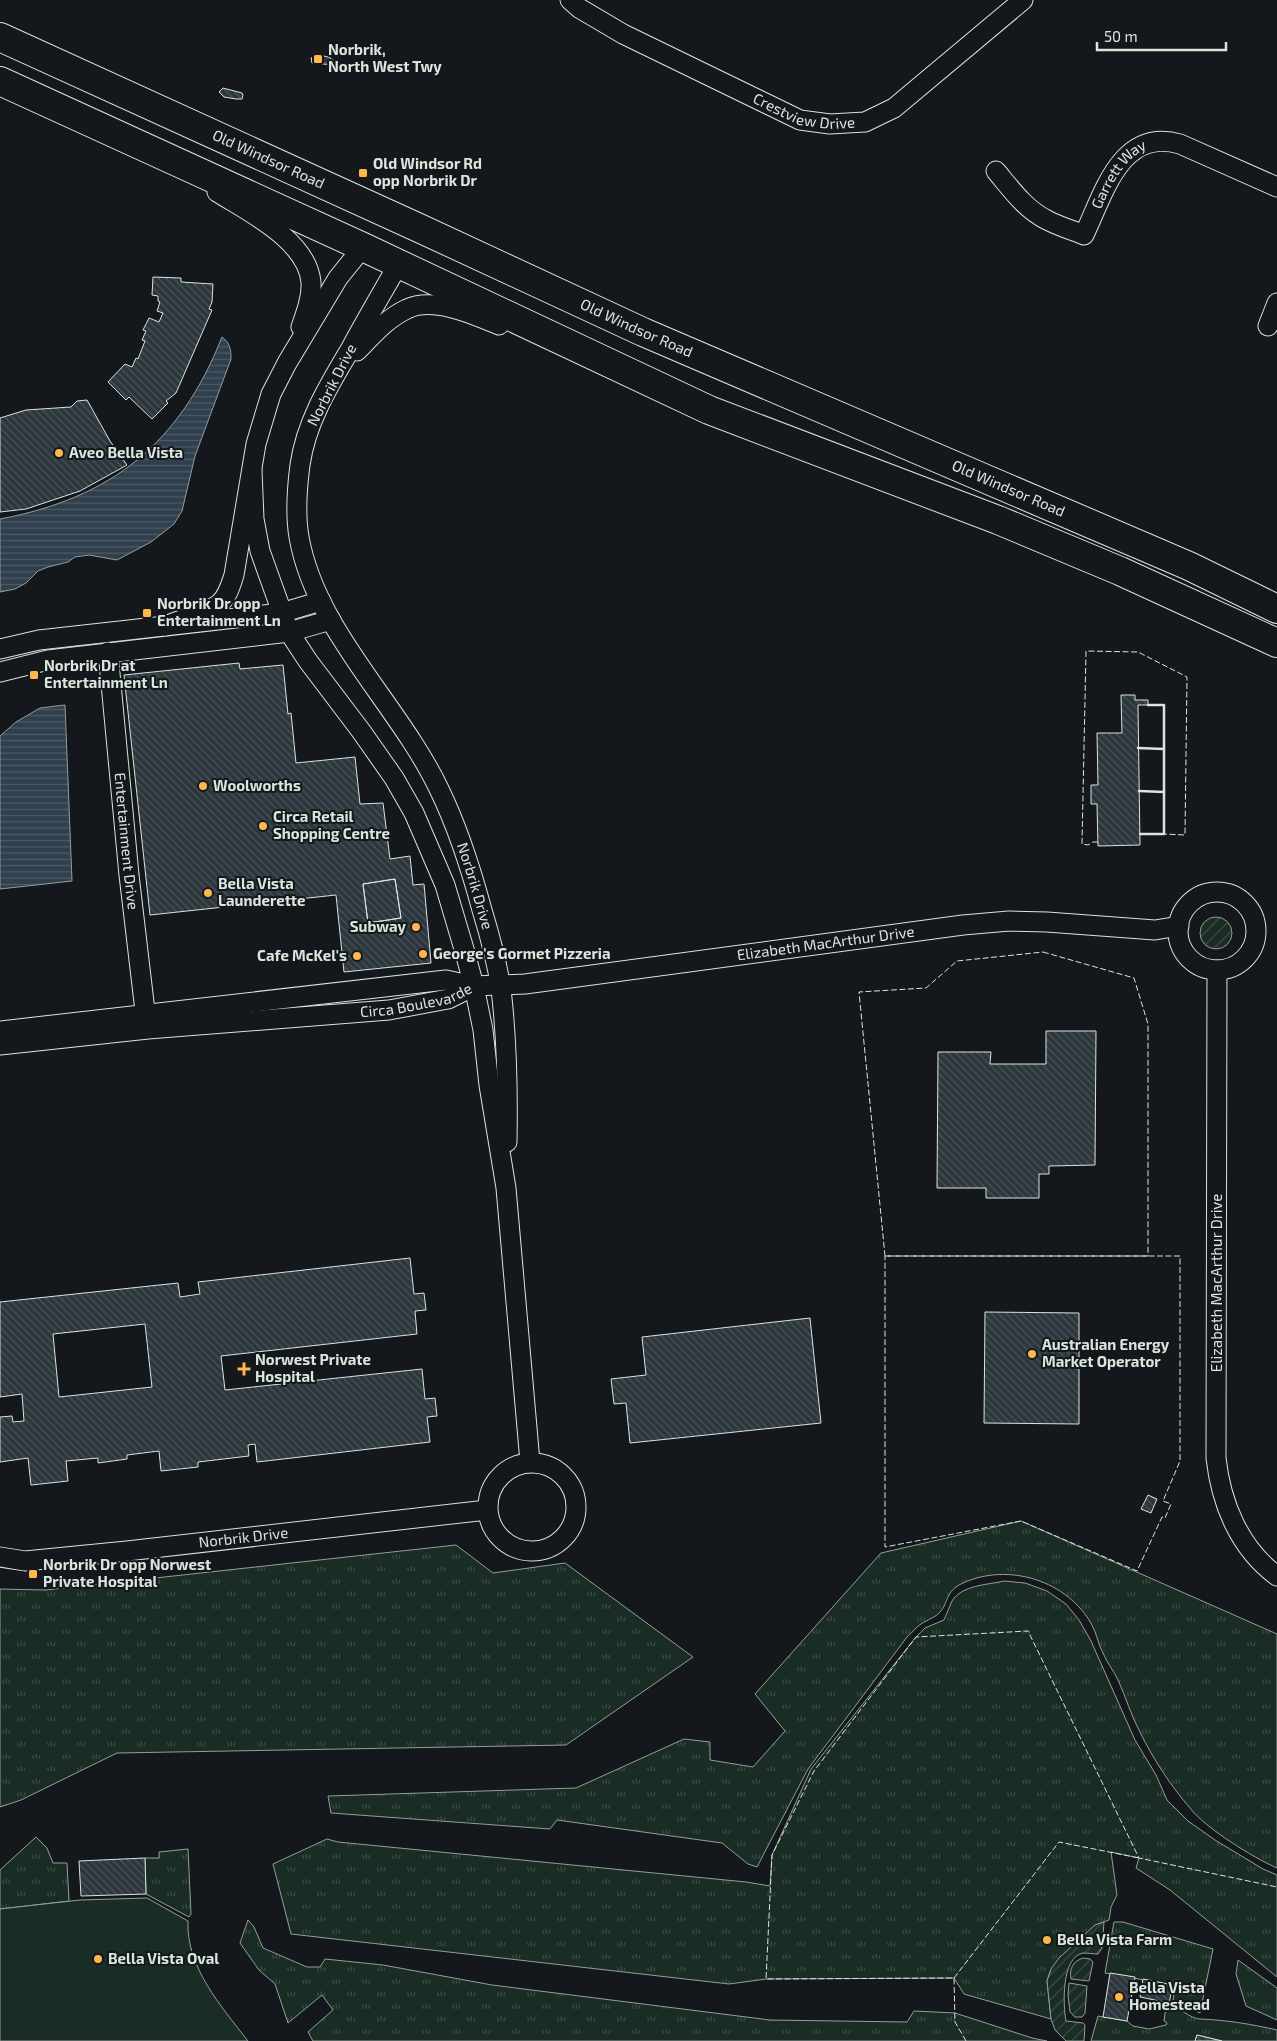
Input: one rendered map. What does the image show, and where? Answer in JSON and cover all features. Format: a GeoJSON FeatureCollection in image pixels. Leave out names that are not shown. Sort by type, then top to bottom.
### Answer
{"type":"FeatureCollection","features":[{"type":"Feature","properties":{"kind":"highway","name":"Old Windsor Road"},"geometry":{"type":"LineString","coordinates":[[0,37],[643,332],[1189,566],[1277,609]]}},
{"type":"Feature","properties":{"kind":"highway"},"geometry":{"type":"LineString","coordinates":[[0,81],[363,247],[709,410],[1042,538],[1120,571],[1277,643]]}},
{"type":"Feature","properties":{"kind":"highway"},"geometry":{"type":"LineString","coordinates":[[363,247],[382,235],[419,228]]}},
{"type":"Feature","properties":{"kind":"highway"},"geometry":{"type":"LineString","coordinates":[[398,265],[419,228]]}},
{"type":"Feature","properties":{"kind":"street","name":"Crestview Drive"},"geometry":{"type":"LineString","coordinates":[[570,0],[579,8],[623,34],[800,120],[830,124],[866,122],[894,108],[1023,0]]}},
{"type":"Feature","properties":{"kind":"street","name":"Garrett Way"},"geometry":{"type":"LineString","coordinates":[[996,171],[1023,203],[1034,212],[1047,221],[1084,235],[1111,179],[1122,161],[1135,148],[1149,142],[1166,140],[1180,144],[1277,187]]}},
{"type":"Feature","properties":{"kind":"street"},"geometry":{"type":"LineString","coordinates":[[143,147],[266,223],[291,243],[300,255],[310,281],[310,294],[307,310],[287,363]]}},
{"type":"Feature","properties":{"kind":"street","name":"Norbrik Drive"},"geometry":{"type":"LineString","coordinates":[[166,626],[212,608],[221,602],[228,591],[234,575],[256,444],[271,394],[287,363],[338,278],[363,247]]}},
{"type":"Feature","properties":{"kind":"street","name":"Norbrik Drive"},"geometry":{"type":"LineString","coordinates":[[398,265],[317,409],[300,463],[298,535],[309,575],[321,601],[331,620],[419,751],[440,789],[467,859],[492,945],[500,986],[508,1085],[506,1188]]}},
{"type":"Feature","properties":{"kind":"street"},"geometry":{"type":"LineString","coordinates":[[1268,326],[1277,303]]}},
{"type":"Feature","properties":{"kind":"street"},"geometry":{"type":"LineString","coordinates":[[329,385],[357,352],[389,320],[408,308],[438,306],[459,308],[709,410]]}},
{"type":"Feature","properties":{"kind":"street","name":"Norbrik Drive"},"geometry":{"type":"LineString","coordinates":[[252,470],[254,519],[258,543],[289,632],[383,763],[414,813],[445,885],[474,986],[484,1030],[489,1085],[506,1188],[530,1462]]}},
{"type":"Feature","properties":{"kind":"street","name":"Norbrik Drive"},"geometry":{"type":"LineString","coordinates":[[0,648],[39,640],[281,613],[321,601]]}},
{"type":"Feature","properties":{"kind":"street"},"geometry":{"type":"LineString","coordinates":[[0,672],[48,660],[289,632],[331,620]]}},
{"type":"Feature","properties":{"kind":"street","name":"Entertainment Drive"},"geometry":{"type":"LineString","coordinates":[[108,652],[129,875],[147,1022]]}},
{"type":"Feature","properties":{"kind":"street"},"geometry":{"type":"LineString","coordinates":[[1220,892],[1232,894],[1243,901],[1256,923],[1254,943],[1239,962],[1230,967],[1217,970],[1204,968],[1193,961],[1182,948],[1179,926],[1183,913],[1196,898],[1208,893],[1220,892]]}},
{"type":"Feature","properties":{"kind":"street","name":"Elizabeth MacArthur Drive"},"geometry":{"type":"LineString","coordinates":[[474,986],[500,986],[963,925],[1009,921],[1155,930],[1179,926]]}},
{"type":"Feature","properties":{"kind":"street","name":"Elizabeth MacArthur Drive"},"geometry":{"type":"LineString","coordinates":[[1217,970],[1216,1458],[1224,1502],[1237,1531],[1250,1550],[1277,1576]]}},
{"type":"Feature","properties":{"kind":"street","name":"Circa Boulevarde"},"geometry":{"type":"LineString","coordinates":[[0,1030],[390,1010],[448,999],[474,986]]}},
{"type":"Feature","properties":{"kind":"street","name":"Circa Boulevarde"},"geometry":{"type":"LineString","coordinates":[[0,1045],[147,1022]]}},
{"type":"Feature","properties":{"kind":"street"},"geometry":{"type":"LineString","coordinates":[[530,1462],[555,1469],[566,1479],[575,1496],[576,1512],[572,1527],[558,1543],[544,1550],[529,1552],[514,1548],[502,1540],[493,1528],[487,1510],[491,1491],[500,1478],[512,1468],[530,1462]]}},
{"type":"Feature","properties":{"kind":"street","name":"Norbrik Drive"},"geometry":{"type":"LineString","coordinates":[[0,1557],[25,1561],[487,1510]]}},
{"type":"Feature","properties":{"kind":"green space"},"geometry":{"type":"Polygon","coordinates":[[[1216,917],[1222,918],[1227,922],[1231,927],[1231,939],[1227,944],[1222,948],[1216,949],[1210,948],[1205,944],[1201,939],[1200,933],[1201,927],[1205,922],[1210,918],[1216,917]]]}},
{"type":"Feature","properties":{"kind":"green space"},"geometry":{"type":"Polygon","coordinates":[[[1021,1521],[1277,1634],[1277,1868],[1230,1842],[1197,1816],[1176,1791],[1145,1742],[1118,1680],[1101,1650],[1094,1628],[1081,1610],[1068,1597],[1053,1587],[1018,1575],[981,1577],[957,1586],[950,1593],[938,1614],[919,1625],[907,1637],[808,1769],[757,1867],[748,1864],[722,1843],[557,1820],[550,1829],[331,1813],[328,1796],[576,1788],[684,1739],[710,1742],[710,1760],[753,1767],[785,1731],[755,1694],[881,1553],[1021,1521]]]}},
{"type":"Feature","properties":{"kind":"green space"},"geometry":{"type":"Polygon","coordinates":[[[456,1545],[493,1573],[565,1563],[693,1657],[566,1745],[117,1753],[21,1800],[0,1807],[0,1589],[46,1590],[456,1545]]]}},
{"type":"Feature","properties":{"kind":"green space"},"geometry":{"type":"Polygon","coordinates":[[[1004,1581],[1025,1583],[1047,1591],[1066,1604],[1079,1620],[1091,1641],[1135,1740],[1156,1775],[1167,1800],[1188,1821],[1215,1840],[1263,1869],[1277,1875],[1277,1977],[1170,1890],[1136,1868],[1139,1858],[1111,1852],[1117,1895],[1111,1907],[1109,1920],[1095,1925],[1051,1969],[1047,1981],[1051,2019],[964,1994],[954,1978],[766,1979],[729,1984],[291,1934],[273,1864],[327,1839],[338,1842],[746,1882],[770,1886],[772,1855],[811,1769],[916,1637],[925,1628],[944,1620],[956,1596],[975,1586],[1004,1581]]]}},
{"type":"Feature","properties":{"kind":"green space"},"geometry":{"type":"Polygon","coordinates":[[[36,1837],[47,1848],[53,1863],[67,1863],[69,1901],[0,1909],[0,1870],[36,1837]]]}},
{"type":"Feature","properties":{"kind":"green space"},"geometry":{"type":"Polygon","coordinates":[[[188,1849],[191,1914],[189,1917],[146,1894],[145,1858],[159,1858],[159,1852],[188,1849]]]}},
{"type":"Feature","properties":{"kind":"green space","name":"Bella Vista Oval"},"geometry":{"type":"Polygon","coordinates":[[[147,1898],[188,1921],[189,1938],[199,1970],[217,2000],[248,2041],[0,2041],[0,1909],[80,1900],[147,1898]]]}},
{"type":"Feature","properties":{"kind":"green space"},"geometry":{"type":"Polygon","coordinates":[[[248,1920],[254,1927],[263,1948],[307,1967],[320,1967],[325,1959],[383,1965],[492,1985],[770,2020],[907,2022],[914,2011],[955,2013],[1047,2041],[313,2041],[308,2032],[333,2010],[322,1995],[288,2023],[275,1984],[259,1970],[240,1943],[248,1920]]]}},
{"type":"Feature","properties":{"kind":"green space"},"geometry":{"type":"Polygon","coordinates":[[[1104,1922],[1102,1948],[1098,1954],[1083,1953],[1076,1956],[1067,1972],[1064,1994],[1066,2021],[1083,2023],[1085,2025],[1084,2041],[1066,2041],[1055,2030],[1051,2019],[1047,1981],[1051,1969],[1059,1958],[1095,1925],[1104,1922]]]}},
{"type":"Feature","properties":{"kind":"green space"},"geometry":{"type":"Polygon","coordinates":[[[1114,1922],[1123,1922],[1213,1949],[1200,2013],[1173,2001],[1175,1987],[1172,1985],[1105,1973],[1114,1922]]]}},
{"type":"Feature","properties":{"kind":"green space"},"geometry":{"type":"Polygon","coordinates":[[[1083,1958],[1090,1959],[1093,1962],[1089,1981],[1071,1979],[1072,1966],[1083,1958]]]}},
{"type":"Feature","properties":{"kind":"green space"},"geometry":{"type":"Polygon","coordinates":[[[1238,1960],[1277,1988],[1277,2020],[1246,2006],[1236,1974],[1238,1960]]]}},
{"type":"Feature","properties":{"kind":"green space"},"geometry":{"type":"Polygon","coordinates":[[[1069,1983],[1087,1986],[1085,2013],[1082,2017],[1075,2017],[1070,2012],[1069,1983]]]}},
{"type":"Feature","properties":{"kind":"green space"},"geometry":{"type":"Polygon","coordinates":[[[1169,2003],[1196,2018],[1277,2030],[1277,2041],[1222,2041],[1197,2035],[1195,2041],[1091,2041],[1098,2016],[1127,2021],[1133,2026],[1149,2029],[1166,2025],[1167,2023],[1164,2021],[1166,2005],[1169,2003]]]}},
{"type":"Feature","properties":{"kind":"water"},"geometry":{"type":"Polygon","coordinates":[[[222,337],[230,346],[231,359],[195,456],[182,511],[174,524],[151,542],[117,560],[89,555],[75,557],[68,562],[38,571],[26,583],[15,589],[0,592],[0,519],[40,509],[76,497],[108,480],[137,460],[163,436],[185,407],[205,374],[222,337]]]}},
{"type":"Feature","properties":{"kind":"water"},"geometry":{"type":"Polygon","coordinates":[[[65,705],[72,881],[0,889],[0,736],[16,722],[40,708],[65,705]]]}},
{"type":"Feature","properties":{"kind":"building"},"geometry":{"type":"Polygon","coordinates":[[[318,55],[329,57],[334,61],[334,65],[312,63],[311,58],[318,55]]]}},
{"type":"Feature","properties":{"kind":"building"},"geometry":{"type":"Polygon","coordinates":[[[223,88],[242,93],[242,99],[224,97],[219,92],[223,88]]]}},
{"type":"Feature","properties":{"kind":"building"},"geometry":{"type":"Polygon","coordinates":[[[153,277],[181,278],[181,282],[213,284],[212,302],[209,309],[212,310],[176,393],[166,401],[168,403],[152,419],[129,397],[126,400],[108,382],[125,364],[132,367],[136,358],[138,359],[145,341],[142,340],[146,331],[143,330],[149,318],[159,322],[163,313],[157,311],[160,302],[158,301],[158,296],[152,295],[153,277]]]}},
{"type":"Feature","properties":{"kind":"building","name":"Aveo Bella Vista"},"geometry":{"type":"Polygon","coordinates":[[[87,400],[110,441],[127,465],[80,491],[26,509],[0,512],[0,418],[26,410],[71,407],[77,401],[87,400]]]}},
{"type":"Feature","properties":{"kind":"building","name":"Circa Retail Shopping Centre"},"geometry":{"type":"Polygon","coordinates":[[[239,663],[240,669],[283,665],[288,714],[291,713],[296,763],[355,757],[360,804],[383,803],[390,859],[410,856],[413,885],[424,884],[431,963],[344,972],[336,895],[150,915],[124,675],[239,663]],[[395,879],[363,884],[368,923],[401,918],[395,879]]]}},
{"type":"Feature","properties":{"kind":"building"},"geometry":{"type":"Polygon","coordinates":[[[1121,695],[1135,695],[1135,700],[1148,700],[1148,705],[1138,705],[1140,845],[1098,846],[1097,804],[1091,804],[1091,785],[1098,785],[1097,733],[1122,733],[1121,695]]]}},
{"type":"Feature","properties":{"kind":"building"},"geometry":{"type":"Polygon","coordinates":[[[395,879],[401,918],[368,923],[363,884],[395,879]]]}},
{"type":"Feature","properties":{"kind":"building"},"geometry":{"type":"Polygon","coordinates":[[[1046,1031],[1096,1031],[1095,1165],[1049,1166],[1049,1174],[1039,1174],[1039,1198],[986,1198],[986,1188],[937,1188],[938,1052],[991,1052],[990,1064],[1046,1064],[1046,1031]]]}},
{"type":"Feature","properties":{"kind":"building"},"geometry":{"type":"Polygon","coordinates":[[[410,1258],[414,1294],[424,1293],[426,1310],[415,1311],[417,1334],[221,1356],[225,1390],[422,1369],[425,1399],[435,1398],[437,1416],[427,1417],[430,1442],[257,1462],[255,1444],[248,1445],[249,1456],[198,1462],[198,1467],[161,1471],[159,1451],[127,1455],[127,1459],[98,1463],[98,1458],[66,1461],[68,1481],[31,1485],[28,1458],[0,1462],[0,1417],[12,1416],[13,1422],[24,1421],[22,1394],[0,1397],[0,1302],[178,1283],[180,1297],[200,1294],[198,1282],[410,1258]],[[145,1324],[53,1334],[59,1397],[152,1387],[145,1324]]]}},
{"type":"Feature","properties":{"kind":"building","name":"Australian Energy Market Operator"},"geometry":{"type":"Polygon","coordinates":[[[985,1312],[1079,1313],[1079,1424],[984,1423],[985,1312]]]}},
{"type":"Feature","properties":{"kind":"building"},"geometry":{"type":"Polygon","coordinates":[[[810,1318],[821,1423],[630,1443],[626,1403],[614,1404],[611,1379],[646,1375],[642,1337],[810,1318]]]}},
{"type":"Feature","properties":{"kind":"building"},"geometry":{"type":"Polygon","coordinates":[[[1148,1495],[1157,1499],[1151,1513],[1141,1509],[1148,1495]]]}},
{"type":"Feature","properties":{"kind":"building"},"geometry":{"type":"Polygon","coordinates":[[[145,1858],[146,1894],[81,1896],[79,1861],[145,1858]]]}},
{"type":"Feature","properties":{"kind":"building","name":"Bella Vista Homestead"},"geometry":{"type":"Polygon","coordinates":[[[1110,1973],[1135,1977],[1127,2021],[1103,2017],[1110,1973]]]}},
{"type":"Feature","properties":{"kind":"building"},"geometry":{"type":"Polygon","coordinates":[[[1143,1979],[1173,1985],[1169,2003],[1140,1997],[1143,1979]]]}},
{"type":"Feature","properties":{"kind":"building"},"geometry":{"type":"Polygon","coordinates":[[[1197,2035],[1222,2041],[1195,2041],[1197,2035]]]}},
{"type":"Feature","properties":{"kind":"fence"},"geometry":{"type":"LineString","coordinates":[[1098,842],[1088,845],[1082,844],[1086,651],[1138,652],[1187,677],[1185,835],[1164,834]]}},
{"type":"Feature","properties":{"kind":"fence"},"geometry":{"type":"LineString","coordinates":[[1043,952],[1134,978],[1148,1024],[1148,1256],[885,1256],[859,992],[926,988],[957,961],[1043,952]]}},
{"type":"Feature","properties":{"kind":"fence"},"geometry":{"type":"LineString","coordinates":[[885,1256],[1180,1256],[1180,1461],[1163,1501],[1171,1504],[1165,1518],[1162,1517],[1137,1571],[1021,1521],[885,1547],[885,1256]]}},
{"type":"Feature","properties":{"kind":"fence"},"geometry":{"type":"LineString","coordinates":[[966,2041],[955,2022],[954,1978],[766,1979],[772,1855],[814,1771],[916,1637],[1028,1631],[1139,1858],[1277,1887]]}},
{"type":"Feature","properties":{"kind":"fence"},"geometry":{"type":"LineString","coordinates":[[954,1978],[1059,1842],[1139,1858]]}},
{"type":"Feature","properties":{"kind":"wall"},"geometry":{"type":"LineString","coordinates":[[1140,834],[1164,834],[1164,705],[1148,705]]}},
{"type":"Feature","properties":{"kind":"wall"},"geometry":{"type":"LineString","coordinates":[[1138,748],[1164,749]]}},
{"type":"Feature","properties":{"kind":"wall"},"geometry":{"type":"LineString","coordinates":[[1139,791],[1164,792]]}},
{"type":"Feature","properties":{"kind":"place","name":"Norbrik, North West Twy"},"geometry":{"type":"Point","coordinates":[318,59]}},
{"type":"Feature","properties":{"kind":"place","name":"Old Windsor Rd opp Norbrik Dr"},"geometry":{"type":"Point","coordinates":[363,173]}},
{"type":"Feature","properties":{"kind":"place","name":"Aveo Bella Vista"},"geometry":{"type":"Point","coordinates":[59,453]}},
{"type":"Feature","properties":{"kind":"place","name":"Norbrik Dr opp Entertainment Ln"},"geometry":{"type":"Point","coordinates":[147,613]}},
{"type":"Feature","properties":{"kind":"place","name":"Norbrik Dr at Entertainment Ln"},"geometry":{"type":"Point","coordinates":[34,675]}},
{"type":"Feature","properties":{"kind":"place","name":"Woolworths"},"geometry":{"type":"Point","coordinates":[203,786]}},
{"type":"Feature","properties":{"kind":"place","name":"Circa Retail Shopping Centre"},"geometry":{"type":"Point","coordinates":[263,826]}},
{"type":"Feature","properties":{"kind":"place","name":"Bella Vista Launderette"},"geometry":{"type":"Point","coordinates":[208,893]}},
{"type":"Feature","properties":{"kind":"place","name":"Subway"},"geometry":{"type":"Point","coordinates":[416,927]}},
{"type":"Feature","properties":{"kind":"place","name":"George's Gormet Pizzeria"},"geometry":{"type":"Point","coordinates":[423,954]}},
{"type":"Feature","properties":{"kind":"place","name":"Cafe McKel's"},"geometry":{"type":"Point","coordinates":[357,956]}},
{"type":"Feature","properties":{"kind":"place","name":"Australian Energy Market Operator"},"geometry":{"type":"Point","coordinates":[1032,1354]}},
{"type":"Feature","properties":{"kind":"place","name":"Norwest Private Hospital"},"geometry":{"type":"Point","coordinates":[244,1369]}},
{"type":"Feature","properties":{"kind":"place","name":"Norbrik Dr opp Norwest Private Hospital"},"geometry":{"type":"Point","coordinates":[33,1574]}},
{"type":"Feature","properties":{"kind":"place","name":"Bella Vista Farm"},"geometry":{"type":"Point","coordinates":[1047,1940]}},
{"type":"Feature","properties":{"kind":"place","name":"Bella Vista Oval"},"geometry":{"type":"Point","coordinates":[98,1959]}},
{"type":"Feature","properties":{"kind":"place","name":"Bella Vista Homestead"},"geometry":{"type":"Point","coordinates":[1119,1997]}}]}
